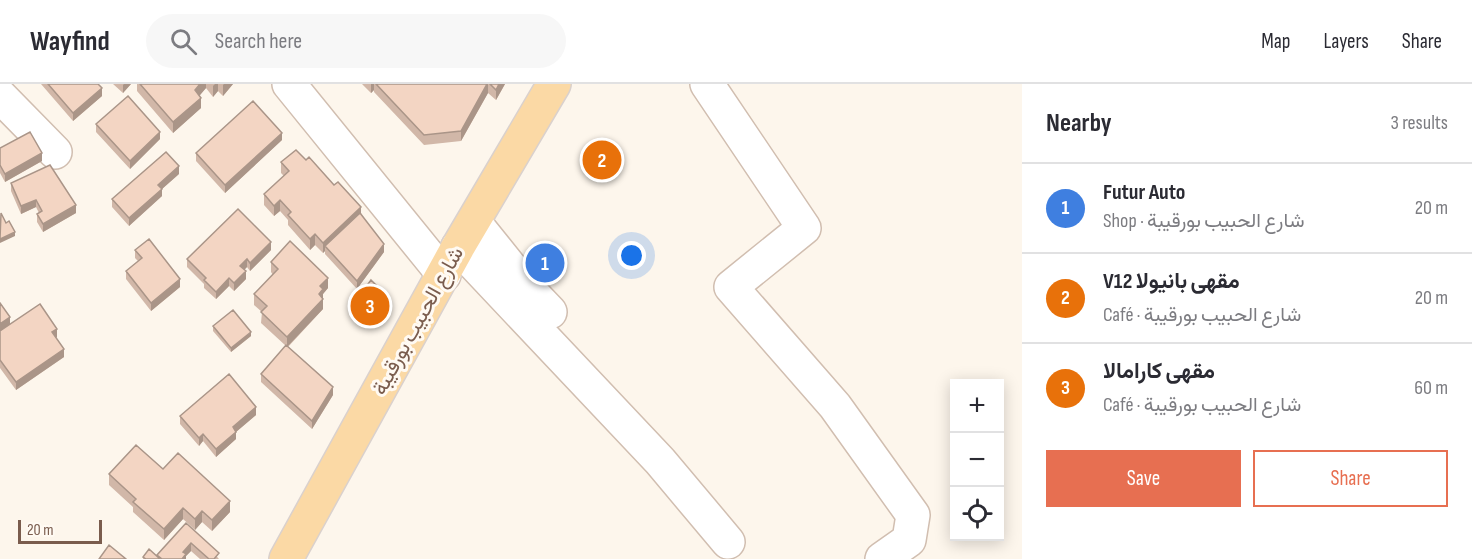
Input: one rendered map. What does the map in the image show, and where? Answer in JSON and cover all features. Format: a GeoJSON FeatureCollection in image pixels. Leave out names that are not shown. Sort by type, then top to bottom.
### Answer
{"type":"FeatureCollection","features":[{"type":"Feature","properties":{"kind":"main road","name":"شارع الحبيب بورقيبة"},"geometry":{"type":"LineString","coordinates":[[286,559],[459,248],[554,84]]}},
{"type":"Feature","properties":{"kind":"street"},"geometry":{"type":"LineString","coordinates":[[289,84],[459,248],[660,461],[728,542]]}},
{"type":"Feature","properties":{"kind":"street"},"geometry":{"type":"LineString","coordinates":[[706,84],[804,228],[731,287],[835,406],[913,515],[909,540],[882,559]]}},
{"type":"Feature","properties":{"kind":"street"},"geometry":{"type":"LineString","coordinates":[[0,96],[55,152]]}},
{"type":"Feature","properties":{"kind":"street"},"geometry":{"type":"LineString","coordinates":[[459,248],[527,288],[690,462]]}},
{"type":"Feature","properties":{"kind":"building"},"geometry":{"type":"Polygon","coordinates":[[[48,84],[98,84],[102,88],[73,113],[48,84]]]}},
{"type":"Feature","properties":{"kind":"building"},"geometry":{"type":"Polygon","coordinates":[[[140,84],[200,84],[195,90],[201,98],[173,122],[140,84]]]}},
{"type":"Feature","properties":{"kind":"building"},"geometry":{"type":"Polygon","coordinates":[[[376,84],[487,84],[461,131],[424,135],[376,84]]]}},
{"type":"Feature","properties":{"kind":"building"},"geometry":{"type":"Polygon","coordinates":[[[490,84],[499,84],[496,90],[490,84]]]}},
{"type":"Feature","properties":{"kind":"building"},"geometry":{"type":"Polygon","coordinates":[[[128,96],[160,132],[130,161],[96,124],[128,96]]]}},
{"type":"Feature","properties":{"kind":"building"},"geometry":{"type":"Polygon","coordinates":[[[253,101],[282,133],[225,185],[196,153],[253,101]]]}},
{"type":"Feature","properties":{"kind":"building"},"geometry":{"type":"Polygon","coordinates":[[[30,132],[42,153],[5,174],[0,165],[0,148],[30,132]]]}},
{"type":"Feature","properties":{"kind":"building"},"geometry":{"type":"Polygon","coordinates":[[[296,150],[306,160],[309,157],[334,185],[338,182],[361,207],[323,243],[315,234],[310,239],[288,215],[291,212],[280,200],[274,206],[264,194],[289,171],[281,162],[296,150]]]}},
{"type":"Feature","properties":{"kind":"building"},"geometry":{"type":"Polygon","coordinates":[[[166,152],[179,166],[158,185],[162,189],[129,218],[112,199],[166,152]]]}},
{"type":"Feature","properties":{"kind":"building"},"geometry":{"type":"Polygon","coordinates":[[[50,165],[76,205],[43,224],[37,214],[42,211],[36,200],[21,206],[11,183],[50,165]]]}},
{"type":"Feature","properties":{"kind":"building"},"geometry":{"type":"Polygon","coordinates":[[[238,209],[271,242],[250,263],[247,259],[240,266],[246,271],[234,283],[229,278],[216,292],[187,259],[238,209]]]}},
{"type":"Feature","properties":{"kind":"building"},"geometry":{"type":"Polygon","coordinates":[[[1,213],[6,223],[9,221],[15,232],[0,239],[1,213]]]}},
{"type":"Feature","properties":{"kind":"building"},"geometry":{"type":"Polygon","coordinates":[[[360,213],[384,244],[357,281],[325,246],[360,213]]]}},
{"type":"Feature","properties":{"kind":"building"},"geometry":{"type":"Polygon","coordinates":[[[149,239],[180,279],[151,303],[126,271],[142,258],[135,250],[149,239]]]}},
{"type":"Feature","properties":{"kind":"building"},"geometry":{"type":"Polygon","coordinates":[[[290,241],[328,278],[320,286],[323,289],[319,294],[323,299],[287,337],[261,312],[267,306],[254,294],[278,269],[271,262],[290,241]]]}},
{"type":"Feature","properties":{"kind":"building"},"geometry":{"type":"Polygon","coordinates":[[[371,280],[385,294],[369,320],[353,305],[371,280]]]}},
{"type":"Feature","properties":{"kind":"building"},"geometry":{"type":"Polygon","coordinates":[[[0,303],[10,317],[0,324],[0,303]]]}},
{"type":"Feature","properties":{"kind":"building"},"geometry":{"type":"Polygon","coordinates":[[[40,304],[57,329],[52,332],[64,349],[16,382],[0,360],[0,331],[40,304]]]}},
{"type":"Feature","properties":{"kind":"building"},"geometry":{"type":"Polygon","coordinates":[[[233,310],[251,332],[231,348],[213,326],[233,310]]]}},
{"type":"Feature","properties":{"kind":"building"},"geometry":{"type":"Polygon","coordinates":[[[286,345],[333,387],[312,421],[261,374],[286,345]]]}},
{"type":"Feature","properties":{"kind":"building"},"geometry":{"type":"Polygon","coordinates":[[[229,374],[256,407],[233,427],[236,432],[216,449],[203,434],[199,438],[180,416],[229,374]]]}},
{"type":"Feature","properties":{"kind":"building"},"geometry":{"type":"Polygon","coordinates":[[[136,445],[163,469],[178,453],[230,501],[212,520],[202,511],[195,519],[183,508],[164,529],[133,502],[136,499],[109,474],[136,445]]]}},
{"type":"Feature","properties":{"kind":"building"},"geometry":{"type":"Polygon","coordinates":[[[186,523],[219,553],[214,559],[209,559],[191,543],[183,552],[186,554],[182,559],[162,559],[157,555],[186,523]]]}},
{"type":"Feature","properties":{"kind":"building"},"geometry":{"type":"Polygon","coordinates":[[[109,545],[126,559],[99,559],[109,545]]]}},
{"type":"Feature","properties":{"kind":"building"},"geometry":{"type":"Polygon","coordinates":[[[149,549],[160,559],[143,557],[149,549]]]}},
{"type":"Feature","properties":{"kind":"place","name":"V12 مقهى بانيولا"},"geometry":{"type":"Point","coordinates":[602,160]}},
{"type":"Feature","properties":{"kind":"place","name":"Futur Auto"},"geometry":{"type":"Point","coordinates":[545,263]}},
{"type":"Feature","properties":{"kind":"place","name":"مقهى كارامالا"},"geometry":{"type":"Point","coordinates":[370,306]}}]}
